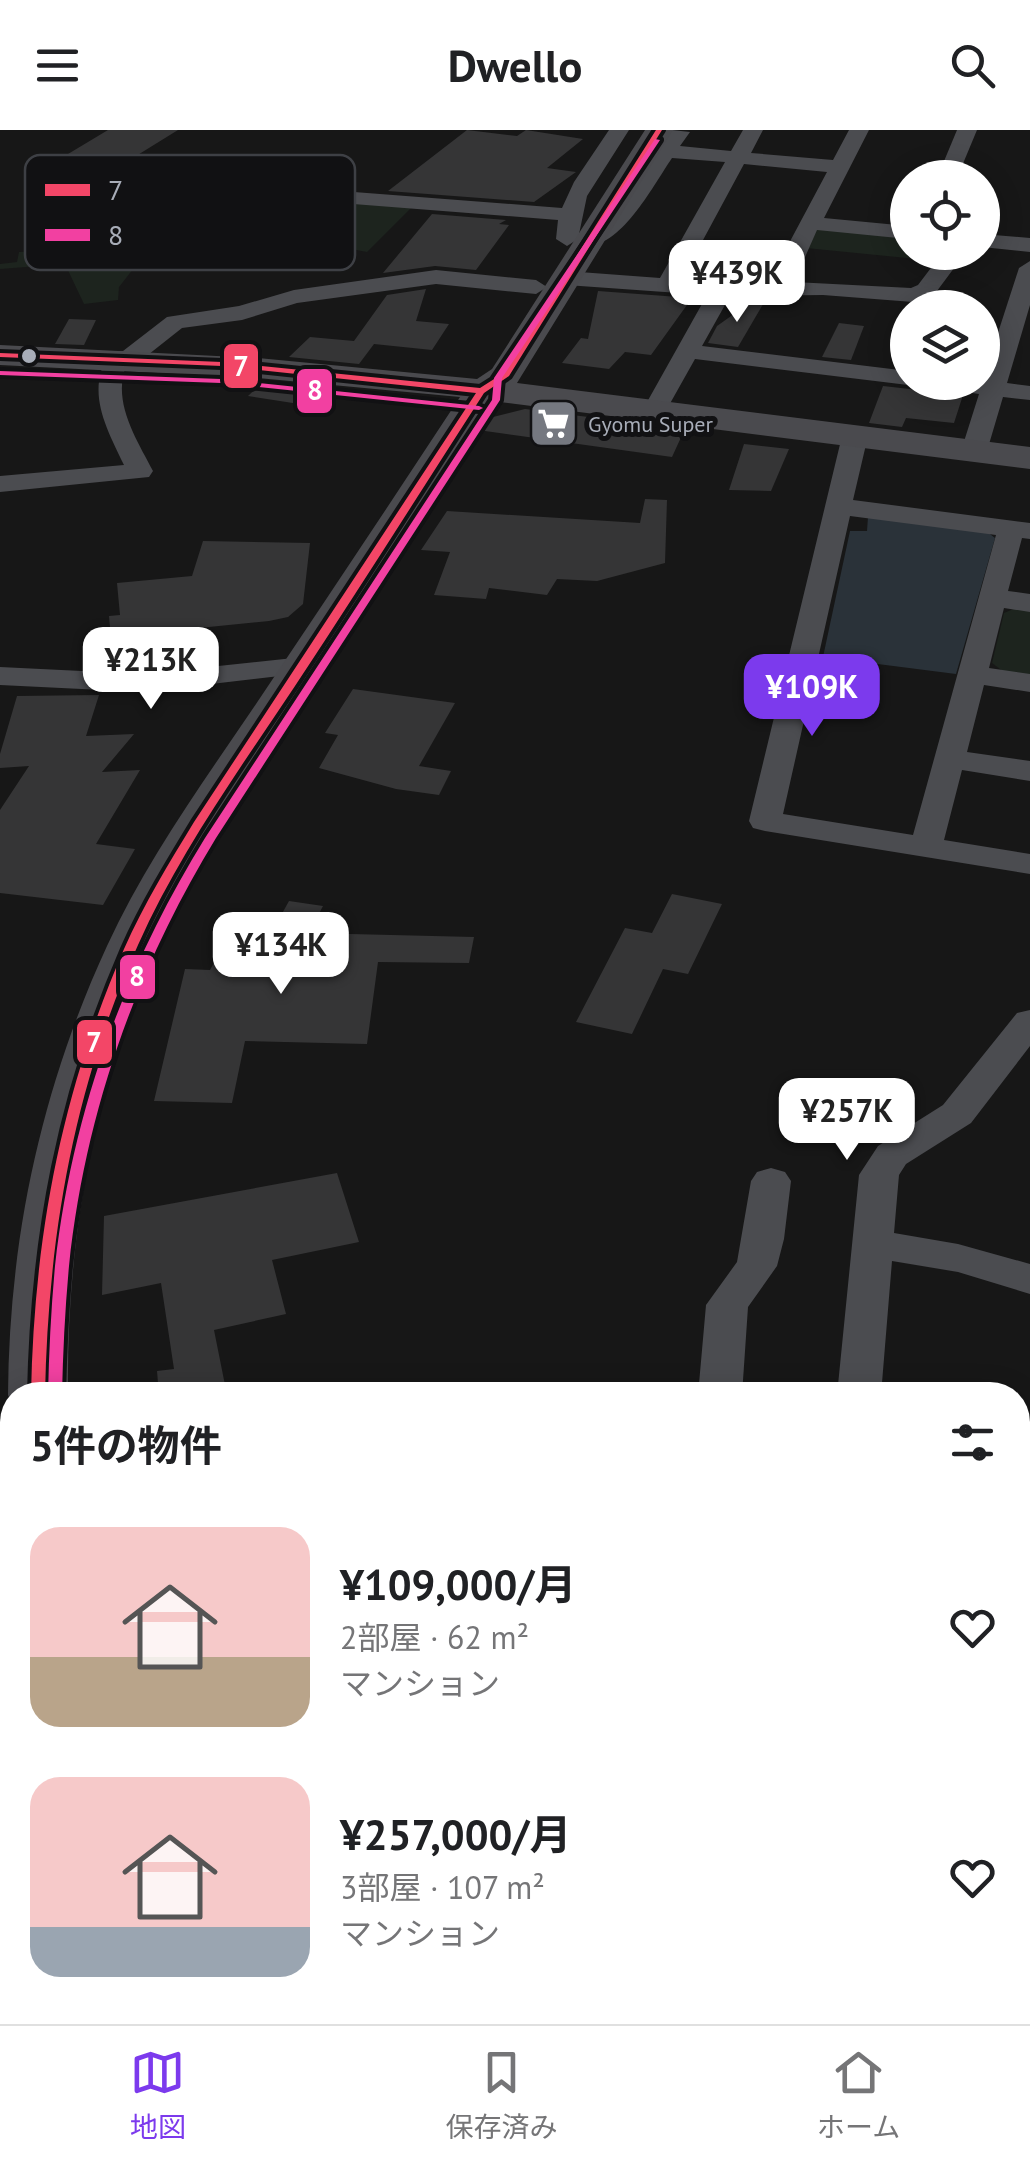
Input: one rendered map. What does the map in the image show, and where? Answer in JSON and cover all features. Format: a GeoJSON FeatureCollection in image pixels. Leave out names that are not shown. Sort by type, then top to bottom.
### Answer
{"type":"FeatureCollection","features":[{"type":"Feature","properties":{"kind":"main road"},"geometry":{"type":"LineString","coordinates":[[39,1382],[43,1276],[55,1182],[100,1024],[132,945],[174,866],[481,392],[505,376],[576,233],[642,130]]}},
{"type":"Feature","properties":{"kind":"main road"},"geometry":{"type":"LineString","coordinates":[[576,233],[663,140]]}},
{"type":"Feature","properties":{"kind":"main road"},"geometry":{"type":"LineString","coordinates":[[0,355],[124,357],[481,392],[1030,458]]}},
{"type":"Feature","properties":{"kind":"street"},"geometry":{"type":"LineString","coordinates":[[355,202],[576,233],[618,130]]}},
{"type":"Feature","properties":{"kind":"street"},"geometry":{"type":"LineString","coordinates":[[663,140],[682,130]]}},
{"type":"Feature","properties":{"kind":"street"},"geometry":{"type":"LineString","coordinates":[[666,286],[687,255],[753,130]]}},
{"type":"Feature","properties":{"kind":"street"},"geometry":{"type":"LineString","coordinates":[[785,289],[782,277],[859,130]]}},
{"type":"Feature","properties":{"kind":"street"},"geometry":{"type":"LineString","coordinates":[[954,160],[967,130]]}},
{"type":"Feature","properties":{"kind":"street"},"geometry":{"type":"LineString","coordinates":[[663,140],[736,157],[840,167]]}},
{"type":"Feature","properties":{"kind":"street"},"geometry":{"type":"LineString","coordinates":[[810,223],[890,231]]}},
{"type":"Feature","properties":{"kind":"street"},"geometry":{"type":"LineString","coordinates":[[1000,242],[1030,245]]}},
{"type":"Feature","properties":{"kind":"street"},"geometry":{"type":"LineString","coordinates":[[1000,360],[1030,268]]}},
{"type":"Feature","properties":{"kind":"street"},"geometry":{"type":"LineString","coordinates":[[0,484],[140,470],[112,410],[106,383],[124,357],[175,322],[242,313],[294,298],[436,278],[922,293],[941,270]]}},
{"type":"Feature","properties":{"kind":"street"},"geometry":{"type":"LineString","coordinates":[[654,411],[722,289]]}},
{"type":"Feature","properties":{"kind":"street"},"geometry":{"type":"LineString","coordinates":[[688,352],[890,376]]}},
{"type":"Feature","properties":{"kind":"street"},"geometry":{"type":"LineString","coordinates":[[1000,389],[1030,392]]}},
{"type":"Feature","properties":{"kind":"street"},"geometry":{"type":"LineString","coordinates":[[974,451],[988,400]]}},
{"type":"Feature","properties":{"kind":"street"},"geometry":{"type":"LineString","coordinates":[[855,436],[764,820],[1030,864]]}},
{"type":"Feature","properties":{"kind":"street"},"geometry":{"type":"LineString","coordinates":[[838,506],[1020,530],[994,598],[926,847]]}},
{"type":"Feature","properties":{"kind":"street"},"geometry":{"type":"LineString","coordinates":[[994,598],[1030,603]]}},
{"type":"Feature","properties":{"kind":"street"},"geometry":{"type":"LineString","coordinates":[[0,676],[98,683],[164,682],[255,667],[303,666]]}},
{"type":"Feature","properties":{"kind":"street"},"geometry":{"type":"LineString","coordinates":[[974,675],[1030,683]]}},
{"type":"Feature","properties":{"kind":"street"},"geometry":{"type":"LineString","coordinates":[[951,759],[1030,771]]}},
{"type":"Feature","properties":{"kind":"street"},"geometry":{"type":"LineString","coordinates":[[861,1382],[876,1186],[884,1165],[892,1155],[957,1114],[1030,1021]]}},
{"type":"Feature","properties":{"kind":"street"},"geometry":{"type":"LineString","coordinates":[[721,1382],[726,1305],[756,1266],[764,1239],[771,1182]]}},
{"type":"Feature","properties":{"kind":"street"},"geometry":{"type":"LineString","coordinates":[[872,1244],[958,1258],[1030,1279]]}},
{"type":"Feature","properties":{"kind":"shaded area"},"geometry":{"type":"Polygon","coordinates":[[[355,202],[415,204],[367,252],[355,250],[355,202]]]}},
{"type":"Feature","properties":{"kind":"shaded area"},"geometry":{"type":"Polygon","coordinates":[[[815,230],[890,234],[890,256],[806,248],[815,230]]]}},
{"type":"Feature","properties":{"kind":"shaded area"},"geometry":{"type":"Polygon","coordinates":[[[19,252],[25,252],[25,267],[0,269],[0,264],[17,262],[19,252]]]}},
{"type":"Feature","properties":{"kind":"shaded area"},"geometry":{"type":"Polygon","coordinates":[[[68,270],[132,270],[119,287],[118,300],[84,304],[68,270]]]}},
{"type":"Feature","properties":{"kind":"shaded area"},"geometry":{"type":"Polygon","coordinates":[[[868,517],[986,531],[995,538],[956,674],[823,657],[850,531],[867,531],[868,517]]]}},
{"type":"Feature","properties":{"kind":"shaded area"},"geometry":{"type":"Polygon","coordinates":[[[1018,607],[1030,608],[1030,676],[1004,672],[992,663],[1004,613],[1018,607]]]}},
{"type":"Feature","properties":{"kind":"building"},"geometry":{"type":"Polygon","coordinates":[[[108,130],[178,130],[138,155],[66,155],[108,130]]]}},
{"type":"Feature","properties":{"kind":"building"},"geometry":{"type":"Polygon","coordinates":[[[467,130],[517,136],[526,130],[583,139],[547,168],[576,172],[534,202],[388,191],[467,130]]]}},
{"type":"Feature","properties":{"kind":"building"},"geometry":{"type":"Polygon","coordinates":[[[432,214],[506,220],[499,224],[509,225],[476,270],[435,266],[383,273],[432,214]]]}},
{"type":"Feature","properties":{"kind":"building"},"geometry":{"type":"Polygon","coordinates":[[[426,289],[416,321],[449,324],[432,350],[374,344],[359,364],[289,357],[310,337],[354,341],[387,295],[426,289]]]}},
{"type":"Feature","properties":{"kind":"building"},"geometry":{"type":"Polygon","coordinates":[[[598,291],[692,298],[651,355],[625,352],[609,369],[562,363],[581,338],[588,339],[598,291]]]}},
{"type":"Feature","properties":{"kind":"building"},"geometry":{"type":"Polygon","coordinates":[[[755,299],[766,299],[738,347],[708,343],[717,326],[755,299]]]}},
{"type":"Feature","properties":{"kind":"building"},"geometry":{"type":"Polygon","coordinates":[[[69,319],[96,320],[84,345],[55,344],[69,319]]]}},
{"type":"Feature","properties":{"kind":"building"},"geometry":{"type":"Polygon","coordinates":[[[839,323],[864,326],[851,360],[822,357],[839,323]]]}},
{"type":"Feature","properties":{"kind":"building"},"geometry":{"type":"Polygon","coordinates":[[[263,382],[339,389],[325,408],[248,396],[263,382]]]}},
{"type":"Feature","properties":{"kind":"building"},"geometry":{"type":"Polygon","coordinates":[[[883,386],[890,387],[890,400],[961,400],[954,423],[906,418],[902,427],[869,423],[883,386]]]}},
{"type":"Feature","properties":{"kind":"building"},"geometry":{"type":"Polygon","coordinates":[[[525,409],[683,433],[672,457],[478,430],[485,419],[525,409]]]}},
{"type":"Feature","properties":{"kind":"building"},"geometry":{"type":"Polygon","coordinates":[[[744,444],[789,449],[771,491],[729,490],[744,444]]]}},
{"type":"Feature","properties":{"kind":"building"},"geometry":{"type":"Polygon","coordinates":[[[645,499],[667,500],[665,563],[597,581],[557,579],[547,595],[489,588],[486,599],[434,595],[450,552],[421,550],[447,511],[640,523],[645,499]]]}},
{"type":"Feature","properties":{"kind":"building"},"geometry":{"type":"Polygon","coordinates":[[[203,541],[310,543],[303,604],[288,617],[189,629],[192,643],[112,651],[109,616],[120,615],[117,583],[192,576],[203,541]]]}},
{"type":"Feature","properties":{"kind":"building"},"geometry":{"type":"Polygon","coordinates":[[[353,689],[455,703],[419,766],[451,771],[439,795],[396,789],[319,768],[338,735],[325,733],[353,689]]]}},
{"type":"Feature","properties":{"kind":"building"},"geometry":{"type":"Polygon","coordinates":[[[99,695],[86,736],[134,734],[102,772],[140,770],[96,844],[135,849],[103,905],[0,893],[0,810],[29,766],[0,768],[0,754],[17,696],[99,695]]]}},
{"type":"Feature","properties":{"kind":"building"},"geometry":{"type":"Polygon","coordinates":[[[672,894],[722,904],[688,974],[663,969],[632,1034],[576,1022],[625,928],[652,933],[672,894]]]}},
{"type":"Feature","properties":{"kind":"building"},"geometry":{"type":"Polygon","coordinates":[[[289,901],[323,906],[309,933],[474,937],[469,963],[378,962],[367,1044],[245,1041],[232,1103],[154,1101],[185,969],[210,970],[236,922],[274,928],[289,901]]]}},
{"type":"Feature","properties":{"kind":"building"},"geometry":{"type":"Polygon","coordinates":[[[337,1173],[359,1242],[272,1260],[286,1314],[214,1330],[224,1382],[158,1382],[157,1371],[174,1369],[161,1283],[102,1295],[104,1216],[337,1173]]]}},
{"type":"Feature","properties":{"kind":"transit line","name":"7"},"geometry":{"type":"LineString","coordinates":[[38,1382],[43,1279],[60,1166],[90,1055],[146,915],[219,791],[481,391],[505,376],[659,130]]}},
{"type":"Feature","properties":{"kind":"transit line","name":"8"},"geometry":{"type":"LineString","coordinates":[[55,1382],[62,1264],[85,1135],[102,1072],[148,950],[210,838],[496,400],[498,378],[657,140]]}},
{"type":"Feature","properties":{"kind":"transit line","name":"7"},"geometry":{"type":"LineString","coordinates":[[0,355],[222,364],[481,391]]}},
{"type":"Feature","properties":{"kind":"transit line","name":"8"},"geometry":{"type":"LineString","coordinates":[[0,373],[221,381],[479,408]]}},
{"type":"Feature","properties":{"kind":"place","name":"Gyomu Super"},"geometry":{"type":"Point","coordinates":[553,424]}}]}
